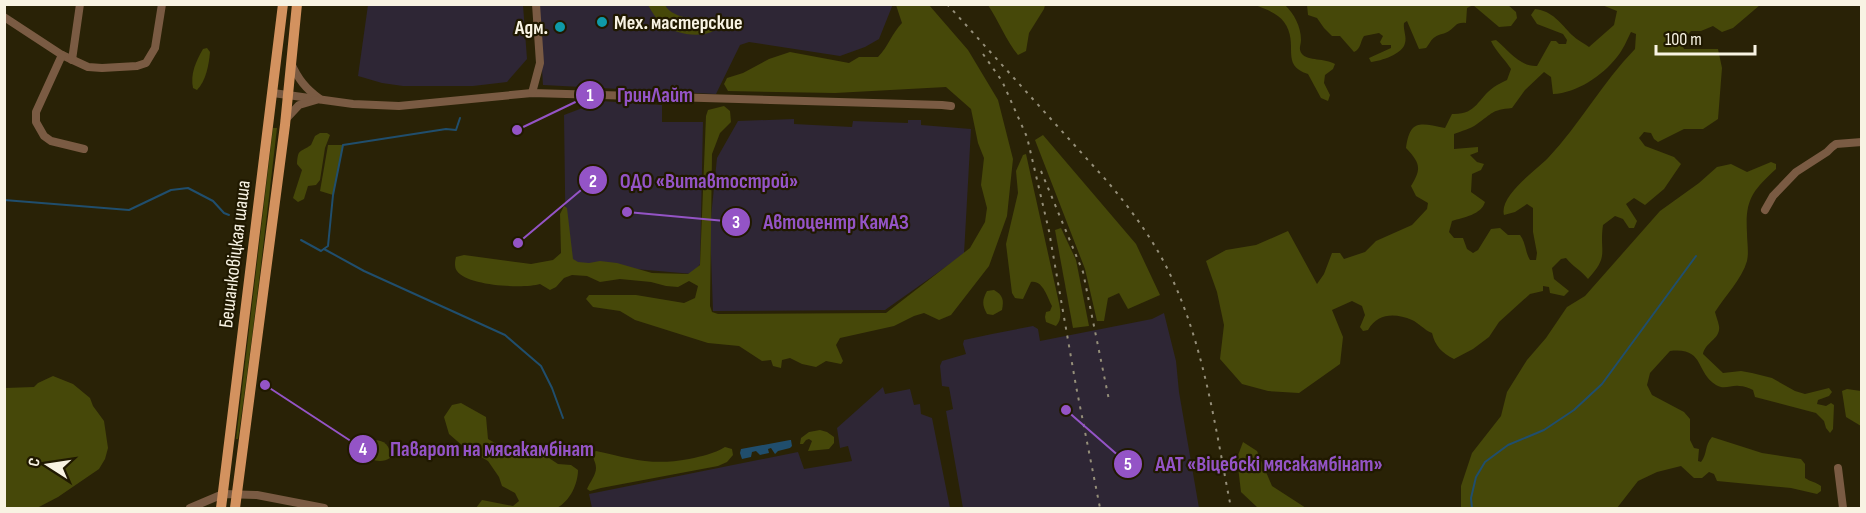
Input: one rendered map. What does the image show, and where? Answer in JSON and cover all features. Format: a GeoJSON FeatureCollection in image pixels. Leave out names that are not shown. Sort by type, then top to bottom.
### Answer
{"type":"FeatureCollection","features":[{"type":"Feature","properties":{"kind":"main road","name":"Бешанковіцкая шаша"},"geometry":{"type":"LineString","coordinates":[[221,508],[283,4]]}},
{"type":"Feature","properties":{"kind":"main road","name":"Бешанковіцкая шаша"},"geometry":{"type":"LineString","coordinates":[[236,508],[285,120],[297,4]]}},
{"type":"Feature","properties":{"kind":"street"},"geometry":{"type":"LineString","coordinates":[[72,60],[80,4]]}},
{"type":"Feature","properties":{"kind":"street"},"geometry":{"type":"LineString","coordinates":[[4,17],[62,55],[88,67],[137,66],[146,63],[155,48],[162,4]]}},
{"type":"Feature","properties":{"kind":"street"},"geometry":{"type":"LineString","coordinates":[[532,93],[540,63],[536,4]]}},
{"type":"Feature","properties":{"kind":"street"},"geometry":{"type":"LineString","coordinates":[[62,55],[36,112],[36,122],[44,136],[51,141],[84,149]]}},
{"type":"Feature","properties":{"kind":"street"},"geometry":{"type":"LineString","coordinates":[[291,63],[307,89],[321,99]]}},
{"type":"Feature","properties":{"kind":"street"},"geometry":{"type":"LineString","coordinates":[[273,93],[353,104],[399,106],[532,93],[951,106]]}},
{"type":"Feature","properties":{"kind":"street"},"geometry":{"type":"LineString","coordinates":[[285,120],[299,105],[321,99]]}},
{"type":"Feature","properties":{"kind":"street"},"geometry":{"type":"LineString","coordinates":[[1765,210],[1773,196],[1796,172],[1836,144],[1862,142]]}},
{"type":"Feature","properties":{"kind":"street"},"geometry":{"type":"LineString","coordinates":[[1838,468],[1843,508]]}},
{"type":"Feature","properties":{"kind":"street"},"geometry":{"type":"LineString","coordinates":[[190,508],[223,494],[257,495],[324,508]]}},
{"type":"Feature","properties":{"kind":"shaded area"},"geometry":{"type":"Polygon","coordinates":[[[893,4],[879,39],[840,56],[749,42],[740,45],[716,94],[543,85],[538,5],[893,4]]]}},
{"type":"Feature","properties":{"kind":"shaded area"},"geometry":{"type":"Polygon","coordinates":[[[368,5],[523,5],[527,59],[507,82],[473,86],[403,86],[358,76],[368,5]]]}},
{"type":"Feature","properties":{"kind":"shaded area"},"geometry":{"type":"Polygon","coordinates":[[[648,5],[665,5],[674,14],[721,25],[709,33],[684,34],[660,22],[648,5]]]}},
{"type":"Feature","properties":{"kind":"shaded area"},"geometry":{"type":"Polygon","coordinates":[[[896,5],[929,5],[968,50],[998,100],[1013,159],[1007,216],[989,266],[951,315],[939,320],[924,313],[894,326],[840,338],[836,345],[843,361],[841,364],[826,361],[816,367],[790,358],[782,360],[781,368],[773,366],[771,360],[762,361],[739,346],[708,343],[635,320],[620,311],[593,307],[586,299],[589,295],[636,295],[684,303],[695,298],[698,286],[689,281],[678,287],[620,279],[600,282],[587,276],[572,275],[564,278],[550,290],[540,284],[509,286],[483,283],[463,276],[457,271],[456,257],[464,255],[531,264],[553,260],[561,253],[560,214],[564,206],[567,208],[573,259],[578,262],[600,261],[617,263],[652,273],[688,274],[700,265],[706,116],[708,110],[724,106],[730,111],[731,122],[720,133],[712,154],[710,306],[712,312],[718,314],[886,313],[970,248],[985,222],[987,208],[981,185],[984,158],[978,143],[971,109],[946,87],[835,93],[728,91],[724,84],[727,78],[790,52],[849,63],[859,57],[878,57],[902,23],[896,5]]]}},
{"type":"Feature","properties":{"kind":"shaded area"},"geometry":{"type":"Polygon","coordinates":[[[988,5],[1045,5],[1029,33],[1026,51],[1018,55],[988,5]]]}},
{"type":"Feature","properties":{"kind":"shaded area"},"geometry":{"type":"Polygon","coordinates":[[[1255,5],[1285,5],[1298,25],[1302,54],[1308,58],[1335,64],[1333,69],[1325,75],[1324,83],[1330,95],[1328,101],[1321,98],[1308,74],[1294,65],[1290,38],[1284,22],[1275,14],[1255,5]]]}},
{"type":"Feature","properties":{"kind":"shaded area"},"geometry":{"type":"Polygon","coordinates":[[[1307,5],[1473,5],[1467,8],[1466,23],[1458,24],[1432,39],[1426,48],[1419,49],[1407,21],[1404,23],[1403,47],[1391,56],[1371,62],[1369,58],[1391,48],[1391,45],[1382,45],[1380,42],[1383,36],[1379,33],[1364,36],[1354,52],[1340,36],[1332,36],[1317,18],[1308,15],[1307,5]]]}},
{"type":"Feature","properties":{"kind":"shaded area"},"geometry":{"type":"Polygon","coordinates":[[[1473,5],[1508,5],[1516,12],[1517,18],[1511,26],[1499,27],[1473,5]]]}},
{"type":"Feature","properties":{"kind":"shaded area"},"geometry":{"type":"Polygon","coordinates":[[[1602,5],[1760,5],[1733,28],[1722,32],[1713,26],[1701,31],[1691,31],[1681,42],[1684,49],[1718,49],[1722,68],[1718,119],[1703,129],[1684,129],[1658,142],[1651,133],[1644,132],[1639,138],[1645,146],[1674,157],[1681,164],[1664,189],[1645,205],[1634,198],[1626,204],[1637,221],[1634,228],[1629,228],[1623,219],[1615,216],[1603,225],[1601,259],[1588,279],[1566,258],[1561,259],[1552,268],[1554,279],[1569,291],[1564,296],[1550,293],[1549,287],[1543,286],[1543,291],[1530,294],[1499,322],[1489,337],[1454,359],[1440,349],[1432,333],[1415,321],[1406,318],[1387,316],[1377,320],[1368,330],[1363,331],[1360,327],[1365,315],[1362,306],[1352,301],[1332,310],[1343,337],[1340,364],[1299,393],[1268,391],[1242,384],[1220,359],[1224,325],[1217,292],[1206,261],[1226,250],[1256,245],[1288,231],[1317,284],[1324,274],[1332,253],[1340,253],[1344,259],[1365,252],[1376,241],[1412,225],[1427,209],[1428,203],[1416,196],[1411,186],[1417,175],[1418,166],[1406,148],[1410,132],[1423,124],[1445,128],[1452,114],[1460,114],[1472,109],[1488,92],[1507,80],[1511,69],[1491,41],[1496,40],[1525,64],[1537,66],[1551,41],[1566,44],[1567,40],[1563,34],[1537,24],[1531,15],[1535,9],[1552,15],[1574,37],[1589,47],[1614,25],[1617,11],[1602,5]],[[1631,32],[1617,57],[1604,71],[1580,87],[1553,94],[1551,77],[1544,72],[1525,90],[1512,108],[1496,111],[1472,127],[1454,134],[1454,149],[1478,147],[1478,152],[1470,155],[1477,162],[1484,164],[1481,170],[1472,174],[1471,192],[1485,202],[1483,206],[1472,215],[1452,221],[1449,232],[1454,238],[1463,238],[1467,249],[1473,253],[1478,250],[1491,229],[1500,228],[1508,235],[1520,235],[1530,260],[1536,260],[1533,208],[1527,204],[1515,212],[1504,215],[1507,200],[1519,184],[1560,145],[1635,49],[1636,34],[1631,32]]]}},
{"type":"Feature","properties":{"kind":"shaded area"},"geometry":{"type":"Polygon","coordinates":[[[207,48],[210,52],[208,67],[203,82],[197,90],[193,88],[193,73],[203,49],[207,48]]]}},
{"type":"Feature","properties":{"kind":"shaded area"},"geometry":{"type":"Polygon","coordinates":[[[601,101],[662,105],[662,122],[703,122],[700,264],[693,274],[566,263],[564,115],[601,101]]]}},
{"type":"Feature","properties":{"kind":"shaded area"},"geometry":{"type":"Polygon","coordinates":[[[794,119],[794,124],[852,127],[853,121],[908,123],[908,120],[921,120],[921,125],[971,129],[964,254],[885,310],[713,311],[710,227],[717,158],[738,121],[794,119]]]}},
{"type":"Feature","properties":{"kind":"shaded area"},"geometry":{"type":"Polygon","coordinates":[[[273,128],[277,128],[238,439],[236,439],[273,128]]]}},
{"type":"Feature","properties":{"kind":"shaded area"},"geometry":{"type":"Polygon","coordinates":[[[320,133],[330,135],[325,148],[320,180],[316,185],[308,186],[304,199],[298,202],[293,198],[302,170],[297,164],[298,155],[300,151],[311,145],[315,136],[320,133]]]}},
{"type":"Feature","properties":{"kind":"shaded area"},"geometry":{"type":"Polygon","coordinates":[[[1043,135],[1136,244],[1160,295],[1128,309],[1119,293],[1108,298],[1104,321],[1097,321],[1085,269],[1035,140],[1043,135]]]}},
{"type":"Feature","properties":{"kind":"shaded area"},"geometry":{"type":"Polygon","coordinates":[[[328,145],[343,145],[333,195],[320,191],[328,145]]]}},
{"type":"Feature","properties":{"kind":"shaded area"},"geometry":{"type":"Polygon","coordinates":[[[1026,154],[1060,306],[1060,319],[1056,326],[1046,322],[1046,312],[1050,311],[1052,306],[1039,284],[1031,282],[1023,299],[1015,298],[1012,293],[1006,244],[1018,193],[1016,171],[1023,155],[1026,154]]]}},
{"type":"Feature","properties":{"kind":"shaded area"},"geometry":{"type":"Polygon","coordinates":[[[1771,162],[1776,164],[1776,169],[1756,190],[1747,212],[1748,251],[1745,268],[1715,312],[1719,326],[1718,334],[1703,354],[1723,373],[1741,371],[1772,378],[1805,394],[1829,388],[1832,392],[1829,396],[1818,400],[1817,404],[1826,406],[1831,403],[1834,405],[1833,429],[1830,433],[1824,421],[1816,413],[1755,397],[1753,390],[1745,387],[1716,385],[1709,380],[1694,357],[1681,351],[1670,351],[1650,373],[1647,385],[1652,395],[1684,412],[1690,419],[1690,440],[1694,448],[1699,449],[1698,461],[1701,462],[1703,459],[1712,437],[1762,453],[1801,459],[1805,464],[1805,478],[1821,486],[1821,491],[1817,494],[1791,488],[1717,481],[1714,474],[1709,472],[1702,478],[1694,478],[1681,466],[1657,472],[1638,481],[1617,508],[1461,508],[1461,486],[1472,453],[1501,416],[1507,392],[1527,360],[1546,338],[1567,307],[1585,296],[1660,211],[1717,167],[1731,164],[1747,172],[1771,162]]]}},
{"type":"Feature","properties":{"kind":"shaded area"},"geometry":{"type":"Polygon","coordinates":[[[1061,228],[1076,260],[1089,326],[1073,328],[1055,230],[1061,228]]]}},
{"type":"Feature","properties":{"kind":"shaded area"},"geometry":{"type":"Polygon","coordinates":[[[994,290],[1001,296],[1003,303],[1002,310],[993,315],[987,314],[983,302],[987,291],[994,290]]]}},
{"type":"Feature","properties":{"kind":"shaded area"},"geometry":{"type":"Polygon","coordinates":[[[1164,313],[1176,361],[1179,392],[1199,508],[963,508],[946,411],[953,409],[949,387],[942,386],[940,366],[942,361],[966,354],[964,340],[1033,326],[1038,329],[1040,341],[1152,319],[1164,313]]]}},
{"type":"Feature","properties":{"kind":"shaded area"},"geometry":{"type":"Polygon","coordinates":[[[53,376],[73,384],[90,398],[104,421],[108,448],[105,459],[99,469],[58,497],[37,508],[5,508],[5,388],[34,387],[53,376]]]}},
{"type":"Feature","properties":{"kind":"shaded area"},"geometry":{"type":"Polygon","coordinates":[[[883,387],[885,394],[910,389],[914,405],[920,404],[921,414],[932,418],[950,508],[592,508],[589,494],[798,452],[804,469],[852,461],[848,446],[840,448],[837,428],[883,387]]]}},
{"type":"Feature","properties":{"kind":"shaded area"},"geometry":{"type":"Polygon","coordinates":[[[1847,389],[1861,391],[1861,426],[1846,417],[1842,391],[1847,389]]]}},
{"type":"Feature","properties":{"kind":"shaded area"},"geometry":{"type":"Polygon","coordinates":[[[461,403],[486,417],[488,439],[500,446],[515,445],[537,450],[558,464],[571,465],[578,470],[575,486],[566,501],[557,508],[476,508],[482,500],[513,506],[519,501],[515,493],[502,486],[488,461],[464,447],[449,434],[444,417],[452,405],[461,403]]]}},
{"type":"Feature","properties":{"kind":"shaded area"},"geometry":{"type":"Polygon","coordinates":[[[820,430],[834,437],[834,443],[829,449],[808,451],[812,441],[809,439],[800,444],[801,438],[809,432],[820,430]]]}},
{"type":"Feature","properties":{"kind":"shaded area"},"geometry":{"type":"Polygon","coordinates":[[[370,440],[385,443],[389,449],[390,458],[377,461],[365,456],[363,447],[370,440]]]}},
{"type":"Feature","properties":{"kind":"shaded area"},"geometry":{"type":"Polygon","coordinates":[[[1243,442],[1257,451],[1272,486],[1306,508],[1258,508],[1241,492],[1237,458],[1243,442]]]}},
{"type":"Feature","properties":{"kind":"shaded area"},"geometry":{"type":"Polygon","coordinates":[[[725,447],[732,449],[733,455],[727,462],[718,466],[590,491],[587,489],[596,471],[593,457],[596,451],[642,461],[664,462],[699,457],[725,447]]]}},
{"type":"Feature","properties":{"kind":"water"},"geometry":{"type":"Polygon","coordinates":[[[791,440],[790,448],[775,454],[771,448],[768,449],[769,453],[760,455],[756,451],[752,452],[751,457],[742,459],[740,453],[741,449],[791,440]]]}},
{"type":"Feature","properties":{"kind":"waterway"},"geometry":{"type":"LineString","coordinates":[[301,240],[321,251],[328,246],[333,195],[343,145],[446,129],[456,130],[460,118]]}},
{"type":"Feature","properties":{"kind":"waterway"},"geometry":{"type":"LineString","coordinates":[[4,200],[129,210],[171,190],[188,188],[213,201],[229,215]]}},
{"type":"Feature","properties":{"kind":"waterway"},"geometry":{"type":"LineString","coordinates":[[324,249],[364,271],[505,335],[541,366],[563,418]]}},
{"type":"Feature","properties":{"kind":"waterway"},"geometry":{"type":"LineString","coordinates":[[1472,508],[1471,498],[1476,477],[1485,462],[1508,445],[1544,430],[1574,410],[1602,384],[1696,256]]}},
{"type":"Feature","properties":{"kind":"railway"},"geometry":{"type":"LineString","coordinates":[[947,4],[1123,200],[1160,255],[1179,295],[1199,354],[1231,508]]}},
{"type":"Feature","properties":{"kind":"railway"},"geometry":{"type":"LineString","coordinates":[[983,54],[1002,81],[1027,137],[1049,231],[1100,508]]}},
{"type":"Feature","properties":{"kind":"railway"},"geometry":{"type":"LineString","coordinates":[[1041,171],[1083,272],[1109,400]]}},
{"type":"Feature","properties":{"kind":"place","name":"Мех. мастерские"},"geometry":{"type":"Point","coordinates":[602,22]}},
{"type":"Feature","properties":{"kind":"place","name":"Адм."},"geometry":{"type":"Point","coordinates":[560,27]}},
{"type":"Feature","properties":{"kind":"place","name":"ГринЛайт"},"geometry":{"type":"Point","coordinates":[517,130]}},
{"type":"Feature","properties":{"kind":"place","name":"Автоцентр КамАЗ"},"geometry":{"type":"Point","coordinates":[627,212]}},
{"type":"Feature","properties":{"kind":"place","name":"ОДО «Витавтострой»"},"geometry":{"type":"Point","coordinates":[518,243]}},
{"type":"Feature","properties":{"kind":"place","name":"Паварот на мясакамбінат"},"geometry":{"type":"Point","coordinates":[265,385]}},
{"type":"Feature","properties":{"kind":"place","name":"ААТ «Віцебскі мясакамбінат»"},"geometry":{"type":"Point","coordinates":[1066,410]}}]}
